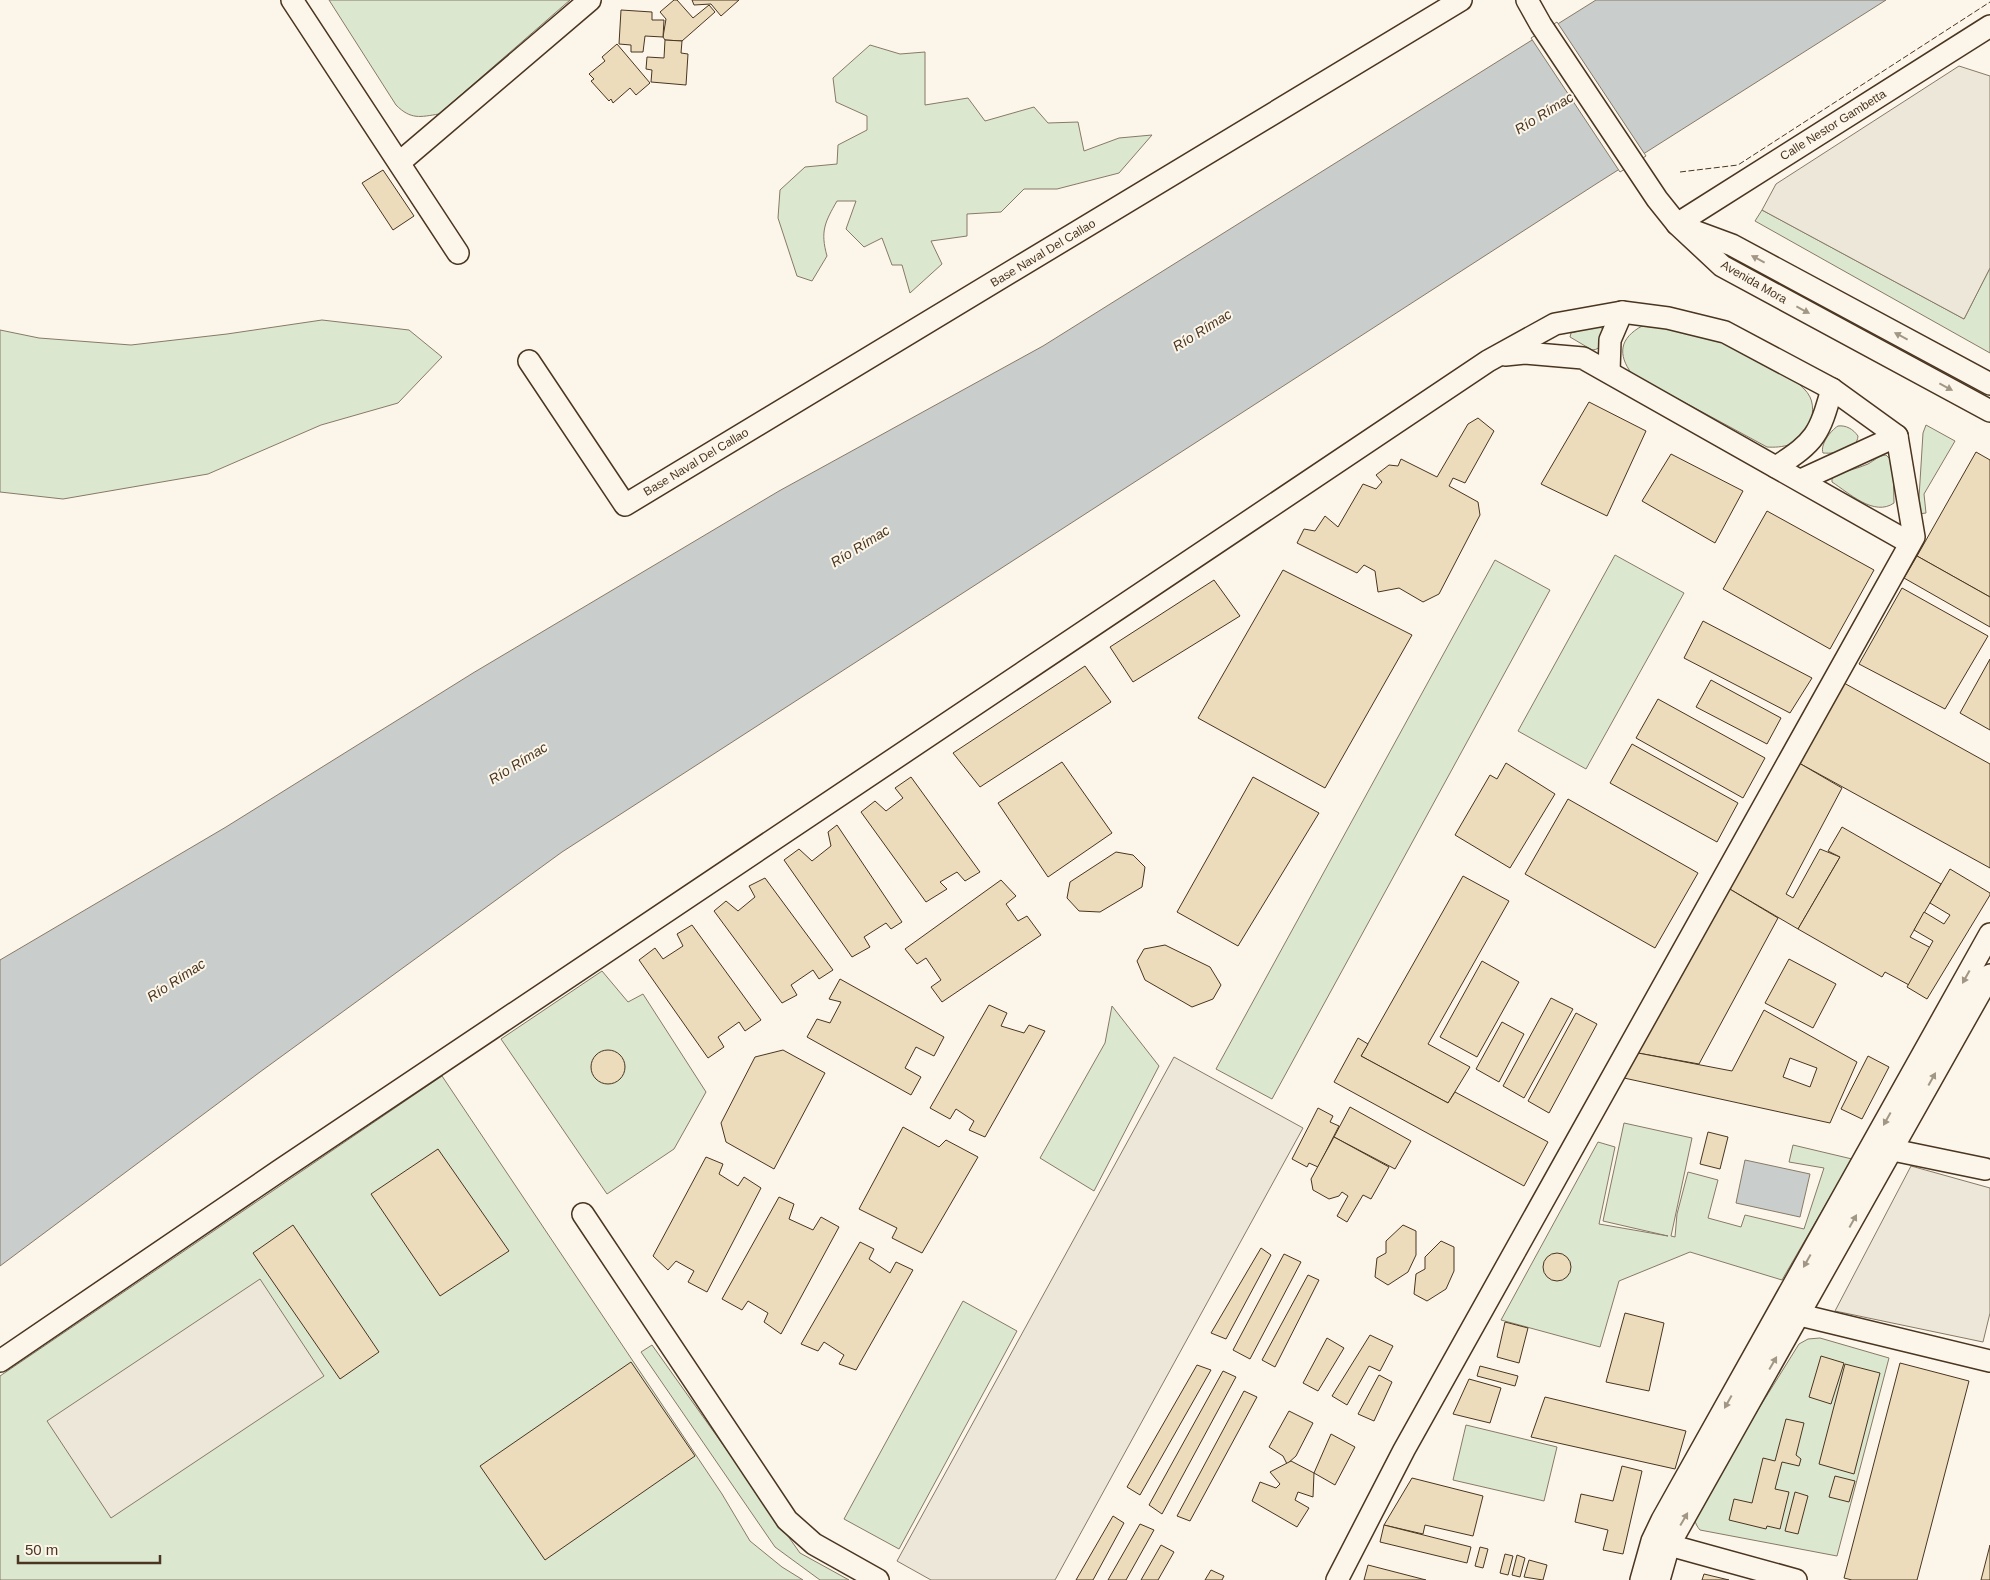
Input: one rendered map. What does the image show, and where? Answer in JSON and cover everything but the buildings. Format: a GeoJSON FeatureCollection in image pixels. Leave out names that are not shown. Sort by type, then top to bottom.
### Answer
{"type":"FeatureCollection","features":[{"type":"Feature","properties":{"kind":"street"},"geometry":{"type":"LineString","coordinates":[[292,0],[458,253]]}},
{"type":"Feature","properties":{"kind":"street"},"geometry":{"type":"LineString","coordinates":[[400,162],[590,0]]}},
{"type":"Feature","properties":{"kind":"street","name":"Base Naval Del Callao"},"geometry":{"type":"LineString","coordinates":[[529,361],[625,505],[1461,0]]}},
{"type":"Feature","properties":{"kind":"street"},"geometry":{"type":"LineString","coordinates":[[1527,0],[1636,169],[1677,224]]}},
{"type":"Feature","properties":{"kind":"street","name":"Calle Nestor Gambetta"},"geometry":{"type":"LineString","coordinates":[[1677,224],[1990,26]]}},
{"type":"Feature","properties":{"kind":"street","name":"Avenida Mora"},"geometry":{"type":"LineString","coordinates":[[1677,224],[1732,245],[1990,384]]}},
{"type":"Feature","properties":{"kind":"street","name":"Avenida Mora"},"geometry":{"type":"LineString","coordinates":[[1677,224],[1722,266],[1990,411]]}},
{"type":"Feature","properties":{"kind":"street"},"geometry":{"type":"LineString","coordinates":[[1608,372],[1610,340],[1622,312]]}},
{"type":"Feature","properties":{"kind":"street"},"geometry":{"type":"LineString","coordinates":[[0,1361],[279,1171],[1498,356],[1555,324],[1622,312],[1668,318],[1724,332],[1832,388],[1897,436],[1914,537],[1404,1450],[1337,1580]]}},
{"type":"Feature","properties":{"kind":"street"},"geometry":{"type":"LineString","coordinates":[[1498,356],[1525,353],[1583,358],[1910,543]]}},
{"type":"Feature","properties":{"kind":"street"},"geometry":{"type":"LineString","coordinates":[[1776,467],[1805,448],[1822,424],[1832,388]]}},
{"type":"Feature","properties":{"kind":"street"},"geometry":{"type":"LineString","coordinates":[[1801,480],[1897,436]]}},
{"type":"Feature","properties":{"kind":"street"},"geometry":{"type":"LineString","coordinates":[[1641,1580],[1652,1542],[1662,1520],[1990,934]]}},
{"type":"Feature","properties":{"kind":"street"},"geometry":{"type":"LineString","coordinates":[[1658,1580],[1669,1545],[1990,975]]}},
{"type":"Feature","properties":{"kind":"street"},"geometry":{"type":"LineString","coordinates":[[1893,1150],[1985,1169]]}},
{"type":"Feature","properties":{"kind":"street"},"geometry":{"type":"LineString","coordinates":[[583,1214],[787,1520],[814,1544],[878,1580]]}},
{"type":"Feature","properties":{"kind":"street"},"geometry":{"type":"LineString","coordinates":[[1800,1315],[1990,1361]]}},
{"type":"Feature","properties":{"kind":"street"},"geometry":{"type":"LineString","coordinates":[[1669,1545],[1796,1580]]}},
{"type":"Feature","properties":{"kind":"green space"},"geometry":{"type":"Polygon","coordinates":[[[329,0],[570,0],[439,114],[416,116],[406,113],[396,105],[329,0]]]}},
{"type":"Feature","properties":{"kind":"green space"},"geometry":{"type":"Polygon","coordinates":[[[870,45],[900,54],[925,52],[925,105],[968,98],[985,121],[1034,107],[1048,123],[1078,122],[1084,151],[1119,138],[1152,135],[1119,173],[1057,189],[1024,189],[1001,212],[967,214],[967,236],[931,241],[942,264],[910,293],[902,265],[892,265],[882,238],[864,247],[846,229],[856,201],[837,201],[825,227],[824,240],[827,256],[812,281],[797,276],[778,218],[780,190],[805,167],[837,164],[838,145],[867,130],[867,116],[836,102],[833,78],[870,45]]]}},
{"type":"Feature","properties":{"kind":"green space"},"geometry":{"type":"Polygon","coordinates":[[[1762,210],[1964,319],[1990,268],[1990,353],[1755,221],[1762,210]]]}},
{"type":"Feature","properties":{"kind":"green space"},"geometry":{"type":"Polygon","coordinates":[[[322,320],[409,330],[442,357],[398,403],[321,425],[208,474],[63,499],[0,492],[0,330],[39,338],[131,345],[227,334],[322,320]]]}},
{"type":"Feature","properties":{"kind":"green space"},"geometry":{"type":"Polygon","coordinates":[[[1598,326],[1603,329],[1604,336],[1599,348],[1592,350],[1570,337],[1571,333],[1598,326]]]}},
{"type":"Feature","properties":{"kind":"green space"},"geometry":{"type":"Polygon","coordinates":[[[1642,326],[1695,333],[1707,337],[1740,350],[1776,368],[1791,378],[1810,397],[1812,405],[1810,423],[1804,436],[1790,445],[1767,447],[1632,374],[1624,360],[1623,347],[1629,336],[1642,326]]]}},
{"type":"Feature","properties":{"kind":"green space"},"geometry":{"type":"Polygon","coordinates":[[[1926,425],[1955,441],[1924,494],[1926,513],[1918,514],[1923,433],[1926,425]]]}},
{"type":"Feature","properties":{"kind":"green space"},"geometry":{"type":"Polygon","coordinates":[[[1838,426],[1847,427],[1854,431],[1858,436],[1857,441],[1845,451],[1823,453],[1822,450],[1826,438],[1838,426]]]}},
{"type":"Feature","properties":{"kind":"green space"},"geometry":{"type":"Polygon","coordinates":[[[1886,455],[1893,462],[1894,503],[1886,507],[1878,507],[1862,502],[1832,482],[1832,475],[1864,466],[1886,455]]]}},
{"type":"Feature","properties":{"kind":"green space"},"geometry":{"type":"Polygon","coordinates":[[[1615,555],[1684,593],[1586,769],[1518,731],[1615,555]]]}},
{"type":"Feature","properties":{"kind":"green space"},"geometry":{"type":"Polygon","coordinates":[[[1495,560],[1550,590],[1272,1099],[1216,1069],[1495,560]]]}},
{"type":"Feature","properties":{"kind":"green space"},"geometry":{"type":"Polygon","coordinates":[[[602,971],[628,1002],[643,994],[706,1092],[674,1149],[607,1194],[501,1039],[602,971]]]}},
{"type":"Feature","properties":{"kind":"green space"},"geometry":{"type":"Polygon","coordinates":[[[1112,1006],[1159,1066],[1094,1191],[1040,1158],[1105,1043],[1112,1006]]]}},
{"type":"Feature","properties":{"kind":"green space"},"geometry":{"type":"Polygon","coordinates":[[[442,1076],[722,1494],[750,1541],[782,1567],[803,1580],[0,1580],[0,1376],[442,1076]]]}},
{"type":"Feature","properties":{"kind":"green space"},"geometry":{"type":"Polygon","coordinates":[[[1624,1123],[1692,1138],[1671,1236],[1675,1237],[1677,1214],[1688,1172],[1718,1180],[1708,1218],[1741,1227],[1745,1215],[1804,1229],[1824,1168],[1789,1162],[1793,1145],[1852,1159],[1782,1280],[1690,1252],[1619,1281],[1600,1347],[1501,1320],[1598,1142],[1615,1147],[1599,1224],[1668,1236],[1603,1221],[1624,1123]]]}},
{"type":"Feature","properties":{"kind":"green space"},"geometry":{"type":"Polygon","coordinates":[[[963,1301],[1017,1331],[899,1549],[844,1519],[963,1301]]]}},
{"type":"Feature","properties":{"kind":"green space"},"geometry":{"type":"Polygon","coordinates":[[[1820,1338],[1889,1358],[1837,1556],[1700,1530],[1695,1520],[1696,1509],[1799,1344],[1808,1339],[1820,1338]]]}},
{"type":"Feature","properties":{"kind":"green space"},"geometry":{"type":"Polygon","coordinates":[[[652,1345],[800,1553],[849,1580],[820,1580],[775,1547],[641,1352],[652,1345]]]}},
{"type":"Feature","properties":{"kind":"green space"},"geometry":{"type":"Polygon","coordinates":[[[1466,1425],[1557,1447],[1544,1501],[1453,1480],[1466,1425]]]}},
{"type":"Feature","properties":{"kind":"shaded area"},"geometry":{"type":"Polygon","coordinates":[[[1959,66],[1990,76],[1990,268],[1964,319],[1762,210],[1776,184],[1959,66]]]}},
{"type":"Feature","properties":{"kind":"shaded area"},"geometry":{"type":"Polygon","coordinates":[[[1174,1057],[1303,1128],[1055,1580],[931,1580],[897,1561],[1174,1057]]]}},
{"type":"Feature","properties":{"kind":"shaded area"},"geometry":{"type":"Polygon","coordinates":[[[1911,1166],[1990,1188],[1990,1313],[1983,1342],[1835,1311],[1911,1166]]]}},
{"type":"Feature","properties":{"kind":"shaded area"},"geometry":{"type":"Polygon","coordinates":[[[260,1279],[324,1376],[111,1518],[47,1421],[260,1279]]]}},
{"type":"Feature","properties":{"kind":"water","name":"Río Rímac"},"geometry":{"type":"Polygon","coordinates":[[[1596,0],[1886,0],[1596,184],[562,852],[260,1072],[0,1266],[0,960],[226,827],[473,673],[779,491],[1043,346],[1596,0]]]}},
{"type":"Feature","properties":{"kind":"water"},"geometry":{"type":"Polygon","coordinates":[[[1745,1160],[1810,1174],[1800,1217],[1736,1203],[1745,1160]]]}},
{"type":"Feature","properties":{"kind":"pier"},"geometry":{"type":"Polygon","coordinates":[[[1557,22],[1646,156],[1620,172],[1531,38],[1557,22]]]}},
{"type":"Feature","properties":{"kind":"fence"},"geometry":{"type":"LineString","coordinates":[[1680,172],[1738,165],[1990,2]]}}]}
